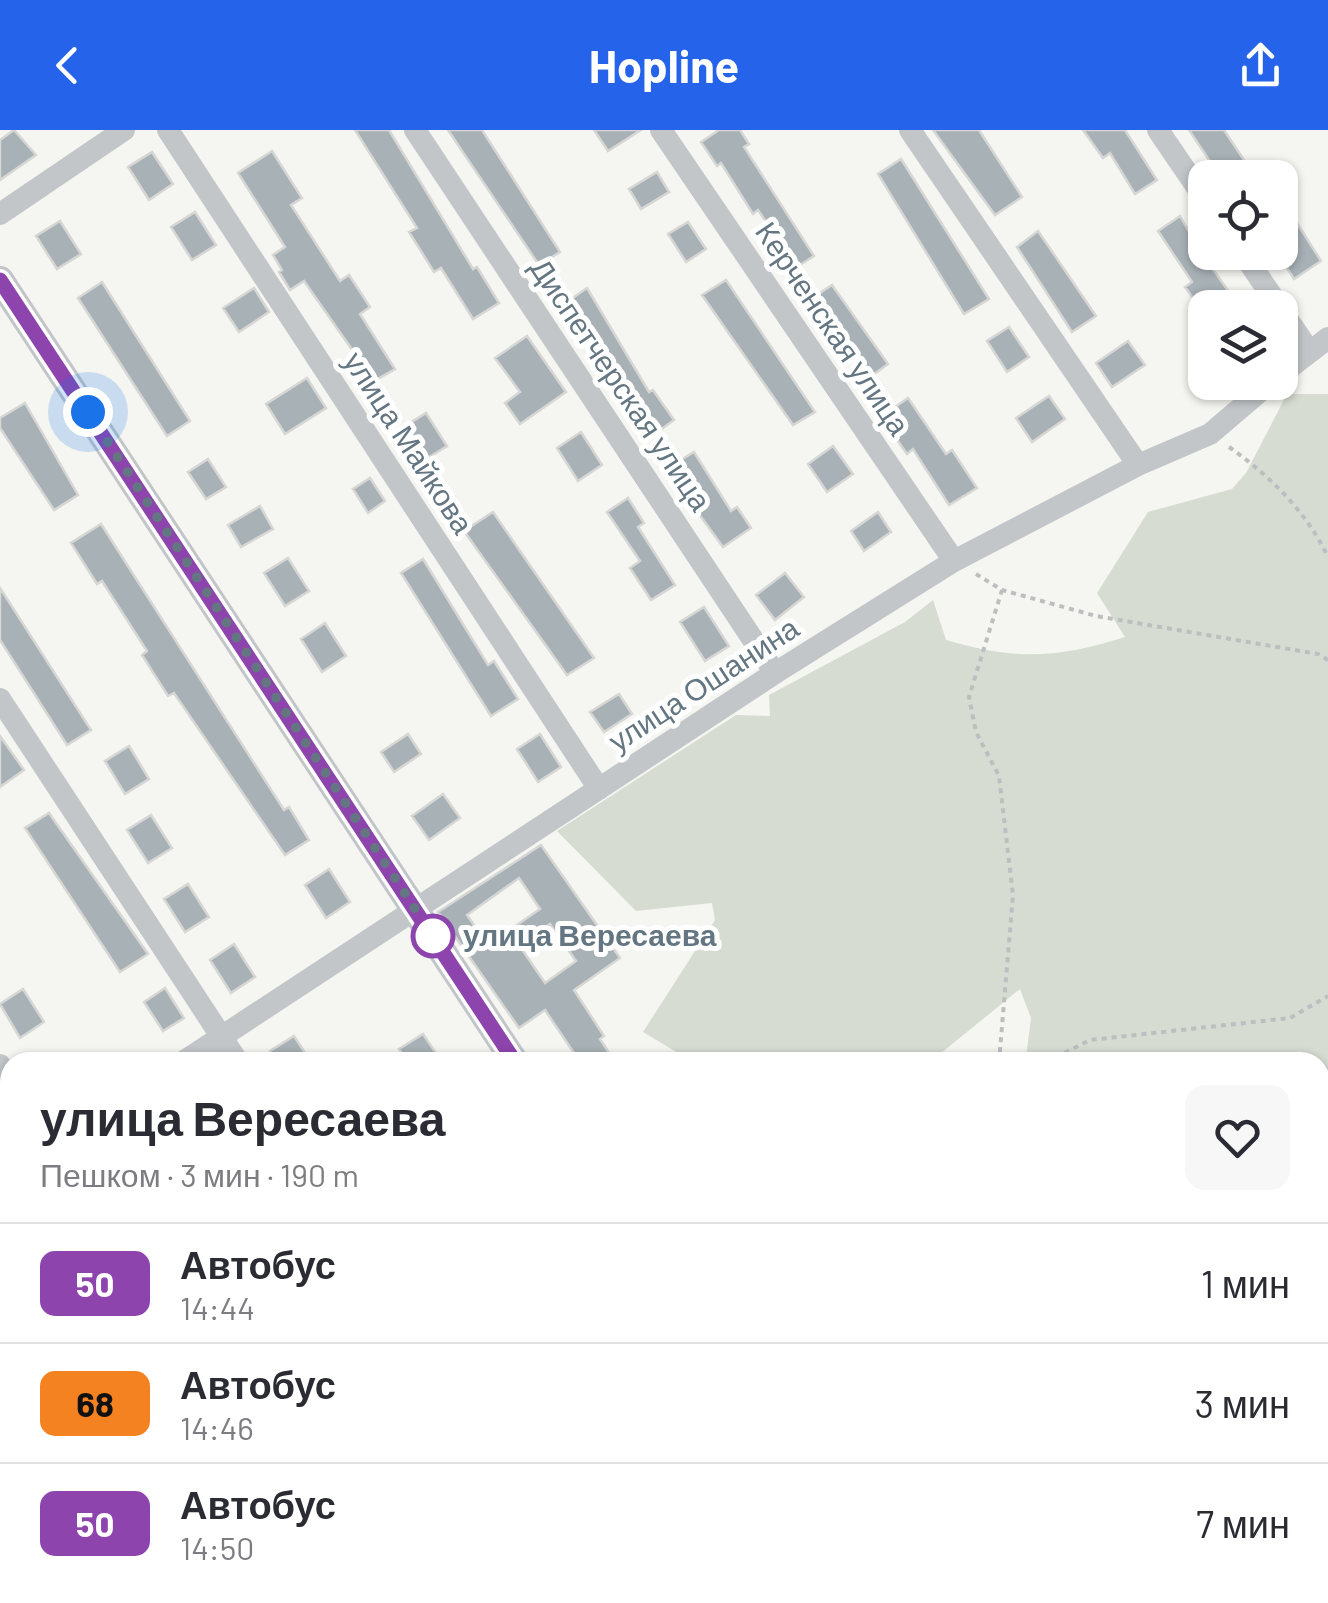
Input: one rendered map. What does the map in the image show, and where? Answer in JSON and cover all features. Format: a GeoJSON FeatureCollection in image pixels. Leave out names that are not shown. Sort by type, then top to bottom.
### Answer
{"type":"FeatureCollection","features":[{"type":"Feature","properties":{"kind":"street"},"geometry":{"type":"LineString","coordinates":[[0,214],[124,130]]}},
{"type":"Feature","properties":{"kind":"street","name":"улица Майкова"},"geometry":{"type":"LineString","coordinates":[[168,130],[599,789]]}},
{"type":"Feature","properties":{"kind":"street","name":"Диспетчерская улица"},"geometry":{"type":"LineString","coordinates":[[415,130],[775,673]]}},
{"type":"Feature","properties":{"kind":"street","name":"Керченская улица"},"geometry":{"type":"LineString","coordinates":[[661,130],[954,562]]}},
{"type":"Feature","properties":{"kind":"street"},"geometry":{"type":"LineString","coordinates":[[910,130],[1138,464]]}},
{"type":"Feature","properties":{"kind":"street"},"geometry":{"type":"LineString","coordinates":[[1158,130],[1188,174]]}},
{"type":"Feature","properties":{"kind":"street"},"geometry":{"type":"LineString","coordinates":[[0,280],[508,1052]]}},
{"type":"Feature","properties":{"kind":"street"},"geometry":{"type":"LineString","coordinates":[[1298,325],[1319,344],[1298,361]]}},
{"type":"Feature","properties":{"kind":"street","name":"улица Ошанина"},"geometry":{"type":"LineString","coordinates":[[198,1052],[775,673],[954,562],[1138,464],[1210,434],[1250,400]]}},
{"type":"Feature","properties":{"kind":"street"},"geometry":{"type":"LineString","coordinates":[[0,698],[231,1052]]}},
{"type":"Feature","properties":{"kind":"path"},"geometry":{"type":"LineString","coordinates":[[1210,434],[1258,468],[1313,526],[1328,557]]}},
{"type":"Feature","properties":{"kind":"path"},"geometry":{"type":"LineString","coordinates":[[954,562],[1002,590],[1096,616],[1318,654],[1328,660]]}},
{"type":"Feature","properties":{"kind":"path"},"geometry":{"type":"LineString","coordinates":[[1000,1052],[1013,895],[999,776],[976,732],[969,697],[1002,590]]}},
{"type":"Feature","properties":{"kind":"path"},"geometry":{"type":"LineString","coordinates":[[1067,1052],[1090,1040],[1290,1018],[1328,996]]}},
{"type":"Feature","properties":{"kind":"shaded area"},"geometry":{"type":"Polygon","coordinates":[[[1298,394],[1328,394],[1328,1052],[1027,1052],[1031,1018],[1020,989],[942,1052],[676,1052],[643,1032],[715,920],[712,903],[636,911],[557,831],[736,715],[770,716],[769,695],[905,622],[933,600],[946,640],[993,651],[1056,653],[1125,637],[1097,593],[1148,512],[1232,489],[1246,473],[1284,400],[1298,400],[1298,394]]]}},
{"type":"Feature","properties":{"kind":"building"},"geometry":{"type":"Polygon","coordinates":[[[14,130],[36,155],[0,180],[0,140],[14,130]]]}},
{"type":"Feature","properties":{"kind":"building"},"geometry":{"type":"Polygon","coordinates":[[[355,130],[389,130],[473,269],[477,267],[499,303],[473,319],[441,268],[434,272],[409,232],[417,228],[355,130]]]}},
{"type":"Feature","properties":{"kind":"building"},"geometry":{"type":"Polygon","coordinates":[[[448,130],[482,130],[560,252],[539,265],[448,130]]]}},
{"type":"Feature","properties":{"kind":"building"},"geometry":{"type":"Polygon","coordinates":[[[594,130],[641,130],[608,151],[594,130]]]}},
{"type":"Feature","properties":{"kind":"building"},"geometry":{"type":"Polygon","coordinates":[[[719,130],[740,130],[749,144],[744,147],[814,256],[797,267],[758,210],[753,214],[721,163],[717,166],[701,142],[719,130]]]}},
{"type":"Feature","properties":{"kind":"building"},"geometry":{"type":"Polygon","coordinates":[[[933,130],[979,130],[1022,197],[995,215],[933,130]]]}},
{"type":"Feature","properties":{"kind":"building"},"geometry":{"type":"Polygon","coordinates":[[[1083,130],[1125,130],[1157,180],[1135,194],[1110,153],[1103,158],[1083,130]]]}},
{"type":"Feature","properties":{"kind":"building"},"geometry":{"type":"Polygon","coordinates":[[[1189,130],[1224,130],[1244,160],[1209,160],[1189,130]]]}},
{"type":"Feature","properties":{"kind":"building"},"geometry":{"type":"Polygon","coordinates":[[[272,151],[302,198],[291,205],[340,281],[349,275],[370,307],[360,314],[395,369],[374,381],[304,281],[290,290],[279,272],[282,270],[273,255],[285,247],[238,173],[272,151]]]}},
{"type":"Feature","properties":{"kind":"building"},"geometry":{"type":"Polygon","coordinates":[[[152,152],[173,184],[149,200],[128,167],[152,152]]]}},
{"type":"Feature","properties":{"kind":"building"},"geometry":{"type":"Polygon","coordinates":[[[901,159],[989,299],[964,314],[878,174],[901,159]]]}},
{"type":"Feature","properties":{"kind":"building"},"geometry":{"type":"Polygon","coordinates":[[[657,172],[669,192],[641,209],[629,189],[657,172]]]}},
{"type":"Feature","properties":{"kind":"building"},"geometry":{"type":"Polygon","coordinates":[[[195,212],[216,245],[192,260],[171,227],[195,212]]]}},
{"type":"Feature","properties":{"kind":"building"},"geometry":{"type":"Polygon","coordinates":[[[1180,216],[1188,230],[1188,270],[1214,270],[1227,290],[1188,291],[1185,287],[1192,282],[1158,231],[1180,216]]]}},
{"type":"Feature","properties":{"kind":"building"},"geometry":{"type":"Polygon","coordinates":[[[60,221],[81,254],[57,269],[36,236],[60,221]]]}},
{"type":"Feature","properties":{"kind":"building"},"geometry":{"type":"Polygon","coordinates":[[[688,222],[706,249],[686,262],[668,234],[688,222]]]}},
{"type":"Feature","properties":{"kind":"building"},"geometry":{"type":"Polygon","coordinates":[[[1298,225],[1321,261],[1294,279],[1288,270],[1298,270],[1298,225]]]}},
{"type":"Feature","properties":{"kind":"building"},"geometry":{"type":"Polygon","coordinates":[[[1038,231],[1096,316],[1072,332],[1017,247],[1038,231]]]}},
{"type":"Feature","properties":{"kind":"building"},"geometry":{"type":"Polygon","coordinates":[[[726,280],[815,412],[793,425],[702,295],[726,280]]]}},
{"type":"Feature","properties":{"kind":"building"},"geometry":{"type":"Polygon","coordinates":[[[102,282],[190,421],[167,436],[78,298],[102,282]]]}},
{"type":"Feature","properties":{"kind":"building"},"geometry":{"type":"Polygon","coordinates":[[[832,285],[888,364],[866,380],[814,297],[832,285]]]}},
{"type":"Feature","properties":{"kind":"building"},"geometry":{"type":"Polygon","coordinates":[[[254,288],[269,312],[239,332],[223,308],[254,288]]]}},
{"type":"Feature","properties":{"kind":"building"},"geometry":{"type":"Polygon","coordinates":[[[587,288],[649,392],[653,390],[674,420],[652,436],[564,304],[587,288]]]}},
{"type":"Feature","properties":{"kind":"building"},"geometry":{"type":"Polygon","coordinates":[[[1009,327],[1029,357],[1007,372],[987,341],[1009,327]]]}},
{"type":"Feature","properties":{"kind":"building"},"geometry":{"type":"Polygon","coordinates":[[[527,336],[566,392],[520,424],[505,403],[520,392],[495,358],[527,336]]]}},
{"type":"Feature","properties":{"kind":"building"},"geometry":{"type":"Polygon","coordinates":[[[1128,341],[1145,365],[1112,387],[1096,363],[1128,341]]]}},
{"type":"Feature","properties":{"kind":"building"},"geometry":{"type":"Polygon","coordinates":[[[307,378],[326,408],[285,434],[266,404],[307,378]]]}},
{"type":"Feature","properties":{"kind":"building"},"geometry":{"type":"Polygon","coordinates":[[[1049,396],[1065,419],[1032,442],[1016,418],[1049,396]]]}},
{"type":"Feature","properties":{"kind":"building"},"geometry":{"type":"Polygon","coordinates":[[[908,398],[946,454],[952,450],[977,488],[949,505],[913,449],[907,454],[881,417],[908,398]]]}},
{"type":"Feature","properties":{"kind":"building"},"geometry":{"type":"Polygon","coordinates":[[[25,403],[78,495],[54,510],[0,428],[0,418],[25,403]]]}},
{"type":"Feature","properties":{"kind":"building"},"geometry":{"type":"Polygon","coordinates":[[[426,413],[447,446],[423,461],[402,428],[426,413]]]}},
{"type":"Feature","properties":{"kind":"building"},"geometry":{"type":"Polygon","coordinates":[[[581,432],[602,465],[578,481],[557,448],[581,432]]]}},
{"type":"Feature","properties":{"kind":"building"},"geometry":{"type":"Polygon","coordinates":[[[833,446],[853,474],[827,492],[808,464],[833,446]]]}},
{"type":"Feature","properties":{"kind":"building"},"geometry":{"type":"Polygon","coordinates":[[[694,452],[731,511],[737,507],[751,528],[723,547],[666,469],[694,452]]]}},
{"type":"Feature","properties":{"kind":"building"},"geometry":{"type":"Polygon","coordinates":[[[208,459],[226,487],[206,499],[188,472],[208,459]]]}},
{"type":"Feature","properties":{"kind":"building"},"geometry":{"type":"Polygon","coordinates":[[[370,478],[385,501],[368,513],[353,489],[370,478]]]}},
{"type":"Feature","properties":{"kind":"building"},"geometry":{"type":"Polygon","coordinates":[[[628,498],[644,523],[638,527],[675,585],[651,600],[630,568],[640,561],[607,512],[628,498]]]}},
{"type":"Feature","properties":{"kind":"building"},"geometry":{"type":"Polygon","coordinates":[[[260,506],[273,529],[241,547],[228,525],[260,506]]]}},
{"type":"Feature","properties":{"kind":"building"},"geometry":{"type":"Polygon","coordinates":[[[493,512],[594,658],[567,675],[464,531],[493,512]]]}},
{"type":"Feature","properties":{"kind":"building"},"geometry":{"type":"Polygon","coordinates":[[[878,512],[891,532],[864,551],[851,531],[878,512]]]}},
{"type":"Feature","properties":{"kind":"building"},"geometry":{"type":"Polygon","coordinates":[[[101,524],[284,810],[289,807],[309,840],[285,855],[174,693],[168,696],[142,655],[147,651],[102,581],[97,584],[71,543],[101,524]]]}},
{"type":"Feature","properties":{"kind":"building"},"geometry":{"type":"Polygon","coordinates":[[[288,558],[309,591],[285,606],[264,573],[288,558]]]}},
{"type":"Feature","properties":{"kind":"building"},"geometry":{"type":"Polygon","coordinates":[[[423,559],[488,665],[494,661],[518,699],[491,716],[401,573],[423,559]]]}},
{"type":"Feature","properties":{"kind":"building"},"geometry":{"type":"Polygon","coordinates":[[[785,573],[804,597],[775,620],[756,595],[785,573]]]}},
{"type":"Feature","properties":{"kind":"building"},"geometry":{"type":"Polygon","coordinates":[[[0,588],[91,730],[67,745],[0,640],[0,588]]]}},
{"type":"Feature","properties":{"kind":"building"},"geometry":{"type":"Polygon","coordinates":[[[704,607],[729,646],[705,661],[680,622],[704,607]]]}},
{"type":"Feature","properties":{"kind":"building"},"geometry":{"type":"Polygon","coordinates":[[[325,623],[346,656],[322,672],[301,639],[325,623]]]}},
{"type":"Feature","properties":{"kind":"building"},"geometry":{"type":"Polygon","coordinates":[[[619,694],[632,714],[604,732],[590,712],[619,694]]]}},
{"type":"Feature","properties":{"kind":"building"},"geometry":{"type":"Polygon","coordinates":[[[408,734],[421,754],[394,772],[381,752],[408,734]]]}},
{"type":"Feature","properties":{"kind":"building"},"geometry":{"type":"Polygon","coordinates":[[[540,734],[561,767],[538,782],[517,749],[540,734]]]}},
{"type":"Feature","properties":{"kind":"building"},"geometry":{"type":"Polygon","coordinates":[[[0,736],[24,770],[0,787],[0,736]]]}},
{"type":"Feature","properties":{"kind":"building"},"geometry":{"type":"Polygon","coordinates":[[[129,746],[149,779],[125,794],[105,761],[129,746]]]}},
{"type":"Feature","properties":{"kind":"building"},"geometry":{"type":"Polygon","coordinates":[[[443,794],[460,818],[429,840],[412,816],[443,794]]]}},
{"type":"Feature","properties":{"kind":"building"},"geometry":{"type":"Polygon","coordinates":[[[49,813],[148,954],[120,972],[25,828],[49,813]]]}},
{"type":"Feature","properties":{"kind":"building"},"geometry":{"type":"Polygon","coordinates":[[[151,815],[172,848],[148,863],[127,830],[151,815]]]}},
{"type":"Feature","properties":{"kind":"building"},"geometry":{"type":"Polygon","coordinates":[[[541,845],[620,958],[574,990],[604,1036],[600,1039],[608,1052],[573,1052],[545,1010],[519,1028],[438,912],[541,845]],[[519,878],[467,915],[488,945],[540,909],[519,878]],[[550,924],[519,945],[545,983],[576,961],[550,924]]]}},
{"type":"Feature","properties":{"kind":"building"},"geometry":{"type":"Polygon","coordinates":[[[329,869],[350,902],[326,918],[305,885],[329,869]]]}},
{"type":"Feature","properties":{"kind":"building"},"geometry":{"type":"Polygon","coordinates":[[[188,884],[209,917],[185,932],[164,899],[188,884]]]}},
{"type":"Feature","properties":{"kind":"building"},"geometry":{"type":"Polygon","coordinates":[[[234,944],[255,977],[231,993],[210,960],[234,944]]]}},
{"type":"Feature","properties":{"kind":"building"},"geometry":{"type":"Polygon","coordinates":[[[165,988],[184,1018],[163,1031],[144,1002],[165,988]]]}},
{"type":"Feature","properties":{"kind":"building"},"geometry":{"type":"Polygon","coordinates":[[[23,989],[44,1022],[20,1038],[0,1004],[23,989]]]}},
{"type":"Feature","properties":{"kind":"building"},"geometry":{"type":"Polygon","coordinates":[[[423,1034],[435,1052],[401,1052],[399,1049],[423,1034]]]}},
{"type":"Feature","properties":{"kind":"building"},"geometry":{"type":"Polygon","coordinates":[[[294,1036],[304,1052],[271,1052],[294,1036]]]}},
{"type":"Feature","properties":{"kind":"bus line","name":"50"},"geometry":{"type":"LineString","coordinates":[[0,280],[508,1052]]}},
{"type":"Feature","properties":{"kind":"place","name":"улица Вересаева"},"geometry":{"type":"Point","coordinates":[433,936]}},
{"type":"Feature","properties":{"kind":"route"},"geometry":{"type":"LineString","coordinates":[[88,412],[433,936]]}}]}
